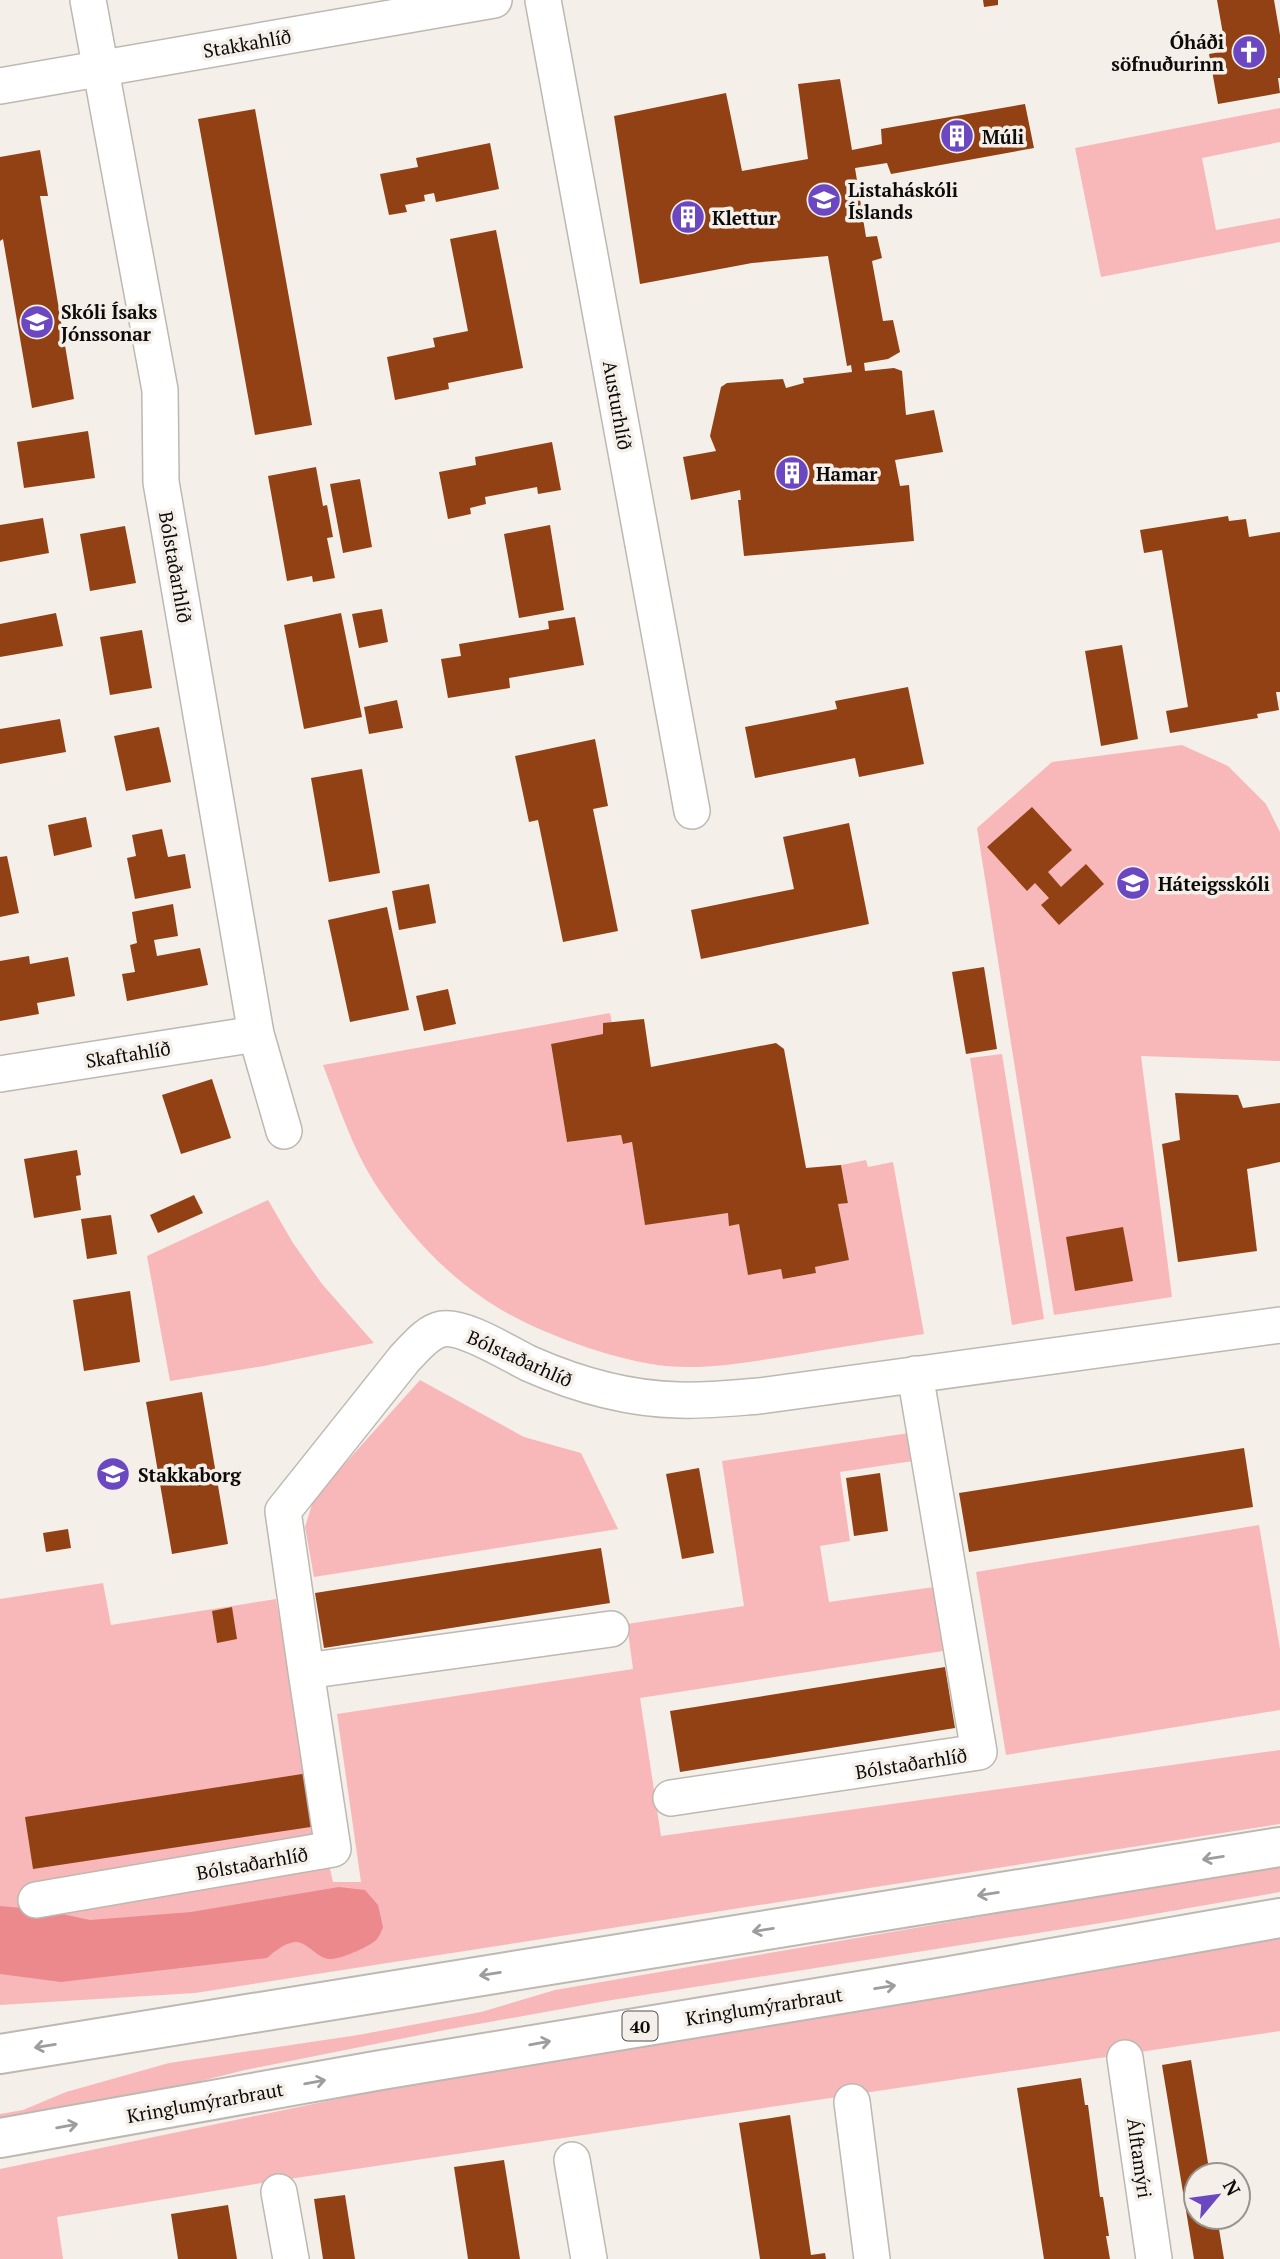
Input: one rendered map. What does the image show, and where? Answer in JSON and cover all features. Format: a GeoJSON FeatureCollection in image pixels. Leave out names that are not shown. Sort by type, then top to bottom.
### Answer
{"type":"FeatureCollection","features":[{"type":"Feature","properties":{"kind":"main road"},"geometry":{"type":"LineString","coordinates":[[0,2054],[1280,1847]]}},
{"type":"Feature","properties":{"kind":"main road","name":"Kringlumýrarbraut"},"geometry":{"type":"LineString","coordinates":[[0,2138],[382,2070],[950,1976],[1280,1918]]}},
{"type":"Feature","properties":{"kind":"street","name":"Bólstaðarhlíð"},"geometry":{"type":"LineString","coordinates":[[88,0],[160,390],[161,482],[256,1034],[284,1131]]}},
{"type":"Feature","properties":{"kind":"street","name":"Stakkahlíð"},"geometry":{"type":"LineString","coordinates":[[0,86],[457,3],[494,0]]}},
{"type":"Feature","properties":{"kind":"street","name":"Austurhlíð"},"geometry":{"type":"LineString","coordinates":[[543,0],[692,811]]}},
{"type":"Feature","properties":{"kind":"street","name":"Skaftahlíð"},"geometry":{"type":"LineString","coordinates":[[0,1074],[256,1034]]}},
{"type":"Feature","properties":{"kind":"street","name":"Bólstaðarhlíð"},"geometry":{"type":"LineString","coordinates":[[36,1900],[333,1849],[284,1511],[405,1359],[423,1340],[441,1329],[461,1331],[532,1365],[580,1384],[631,1396],[681,1401],[759,1396],[1280,1325]]}},
{"type":"Feature","properties":{"kind":"street","name":"Bólstaðarhlíð"},"geometry":{"type":"LineString","coordinates":[[671,1798],[979,1752],[915,1374]]}},
{"type":"Feature","properties":{"kind":"street"},"geometry":{"type":"LineString","coordinates":[[306,1671],[611,1629]]}},
{"type":"Feature","properties":{"kind":"street","name":"Álftamýri"},"geometry":{"type":"LineString","coordinates":[[1125,2058],[1154,2259]]}},
{"type":"Feature","properties":{"kind":"street"},"geometry":{"type":"LineString","coordinates":[[852,2102],[872,2259]]}},
{"type":"Feature","properties":{"kind":"street"},"geometry":{"type":"LineString","coordinates":[[572,2160],[589,2259]]}},
{"type":"Feature","properties":{"kind":"street"},"geometry":{"type":"LineString","coordinates":[[279,2192],[291,2259]]}},
{"type":"Feature","properties":{"kind":"shaded area"},"geometry":{"type":"Polygon","coordinates":[[[1280,108],[1280,142],[1202,158],[1216,230],[1280,218],[1280,242],[1101,277],[1075,148],[1280,108]]]}},
{"type":"Feature","properties":{"kind":"shaded area"},"geometry":{"type":"Polygon","coordinates":[[[1182,745],[1228,766],[1266,804],[1280,832],[1280,1061],[1141,1056],[1172,1297],[1054,1315],[977,828],[1052,762],[1182,745]]]}},
{"type":"Feature","properties":{"kind":"shaded area"},"geometry":{"type":"Polygon","coordinates":[[[610,1013],[612,1023],[603,1034],[551,1045],[567,1142],[621,1135],[623,1144],[632,1142],[645,1224],[728,1213],[739,1224],[748,1274],[781,1269],[784,1279],[816,1273],[815,1267],[849,1260],[838,1204],[848,1202],[841,1165],[866,1160],[868,1167],[893,1162],[924,1334],[727,1365],[681,1367],[645,1363],[571,1342],[501,1310],[452,1274],[423,1246],[397,1215],[366,1169],[323,1065],[610,1013]]]}},
{"type":"Feature","properties":{"kind":"shaded area"},"geometry":{"type":"Polygon","coordinates":[[[1002,1054],[1044,1319],[1012,1325],[970,1058],[1002,1054]]]}},
{"type":"Feature","properties":{"kind":"shaded area"},"geometry":{"type":"Polygon","coordinates":[[[268,1200],[293,1243],[322,1284],[374,1343],[264,1366],[170,1381],[147,1256],[268,1200]]]}},
{"type":"Feature","properties":{"kind":"shaded area"},"geometry":{"type":"Polygon","coordinates":[[[420,1380],[524,1437],[581,1453],[618,1529],[314,1577],[305,1527],[314,1498],[420,1380]]]}},
{"type":"Feature","properties":{"kind":"shaded area"},"geometry":{"type":"Polygon","coordinates":[[[909,1433],[913,1461],[840,1472],[850,1541],[820,1546],[829,1602],[934,1587],[943,1651],[640,1698],[661,1836],[1280,1750],[1280,1824],[195,1993],[0,2005],[0,1599],[103,1583],[111,1625],[276,1599],[304,1754],[333,1882],[361,1882],[337,1714],[633,1669],[627,1624],[744,1606],[722,1461],[909,1433]]]}},
{"type":"Feature","properties":{"kind":"shaded area"},"geometry":{"type":"Polygon","coordinates":[[[1259,1525],[1280,1649],[1280,1710],[1006,1755],[976,1572],[1259,1525]]]}},
{"type":"Feature","properties":{"kind":"shaded area"},"geometry":{"type":"Polygon","coordinates":[[[1280,1865],[1280,1892],[606,2001],[445,2030],[245,2070],[105,2105],[0,2126],[0,2114],[23,2110],[66,2092],[169,2063],[358,2035],[481,2012],[555,1990],[1280,1865]]]}},
{"type":"Feature","properties":{"kind":"shaded area"},"geometry":{"type":"Polygon","coordinates":[[[339,1887],[365,1890],[378,1905],[383,1927],[375,1941],[339,1958],[324,1958],[303,1944],[295,1942],[276,1950],[267,1958],[61,1982],[0,1974],[0,1906],[44,1910],[90,1920],[191,1912],[339,1887]]]}},
{"type":"Feature","properties":{"kind":"shaded area"},"geometry":{"type":"Polygon","coordinates":[[[1280,1937],[1280,2031],[262,2183],[57,2217],[63,2259],[0,2259],[0,2169],[708,2022],[1280,1937]]]}},
{"type":"Feature","properties":{"kind":"building"},"geometry":{"type":"Polygon","coordinates":[[[983,0],[998,0],[998,5],[984,7],[983,0]]]}},
{"type":"Feature","properties":{"kind":"building","name":"Óháði söfnuðurinn"},"geometry":{"type":"Polygon","coordinates":[[[1217,0],[1274,0],[1280,35],[1280,93],[1218,104],[1209,54],[1226,51],[1217,0]]]}},
{"type":"Feature","properties":{"kind":"building"},"geometry":{"type":"Polygon","coordinates":[[[840,79],[852,150],[882,144],[881,129],[1025,104],[1034,148],[891,174],[887,163],[855,168],[866,237],[877,236],[882,258],[872,261],[883,321],[893,320],[900,352],[888,359],[864,363],[865,371],[894,368],[902,371],[906,415],[934,410],[943,452],[895,460],[900,486],[909,485],[914,541],[744,556],[738,500],[741,500],[740,490],[691,500],[683,457],[716,451],[710,436],[721,387],[727,383],[783,379],[786,388],[804,383],[803,378],[852,372],[851,365],[847,366],[828,256],[752,263],[640,284],[614,116],[726,93],[742,171],[808,159],[798,84],[840,79]]]}},
{"type":"Feature","properties":{"kind":"building"},"geometry":{"type":"Polygon","coordinates":[[[255,109],[312,425],[255,435],[198,119],[255,109]]]}},
{"type":"Feature","properties":{"kind":"building"},"geometry":{"type":"Polygon","coordinates":[[[490,143],[499,189],[436,202],[434,193],[424,195],[425,201],[405,205],[407,212],[389,215],[380,174],[418,167],[416,158],[490,143]]]}},
{"type":"Feature","properties":{"kind":"building"},"geometry":{"type":"Polygon","coordinates":[[[40,150],[48,196],[40,196],[74,399],[32,408],[3,239],[0,241],[0,157],[40,150]]]}},
{"type":"Feature","properties":{"kind":"building"},"geometry":{"type":"Polygon","coordinates":[[[496,230],[523,368],[448,383],[449,389],[395,400],[387,357],[435,347],[433,338],[468,331],[450,239],[496,230]]]}},
{"type":"Feature","properties":{"kind":"building"},"geometry":{"type":"Polygon","coordinates":[[[88,431],[95,478],[24,488],[17,442],[88,431]]]}},
{"type":"Feature","properties":{"kind":"building"},"geometry":{"type":"Polygon","coordinates":[[[552,442],[561,490],[538,494],[537,487],[485,497],[486,504],[470,508],[471,514],[448,519],[439,472],[476,465],[475,457],[552,442]]]}},
{"type":"Feature","properties":{"kind":"building"},"geometry":{"type":"Polygon","coordinates":[[[316,467],[323,506],[327,505],[333,537],[327,538],[335,578],[313,582],[312,576],[287,581],[268,476],[316,467]]]}},
{"type":"Feature","properties":{"kind":"building"},"geometry":{"type":"Polygon","coordinates":[[[360,479],[372,547],[343,553],[330,484],[360,479]]]}},
{"type":"Feature","properties":{"kind":"building"},"geometry":{"type":"Polygon","coordinates":[[[1228,516],[1229,521],[1246,519],[1249,537],[1280,532],[1280,692],[1276,692],[1279,710],[1257,714],[1258,718],[1170,733],[1166,711],[1188,707],[1162,550],[1144,553],[1140,530],[1228,516]]]}},
{"type":"Feature","properties":{"kind":"building"},"geometry":{"type":"Polygon","coordinates":[[[43,518],[49,553],[0,562],[0,525],[43,518]]]}},
{"type":"Feature","properties":{"kind":"building"},"geometry":{"type":"Polygon","coordinates":[[[550,525],[564,610],[519,618],[504,534],[550,525]]]}},
{"type":"Feature","properties":{"kind":"building"},"geometry":{"type":"Polygon","coordinates":[[[125,526],[136,583],[90,591],[80,534],[125,526]]]}},
{"type":"Feature","properties":{"kind":"building"},"geometry":{"type":"Polygon","coordinates":[[[382,609],[388,642],[359,648],[352,614],[382,609]]]}},
{"type":"Feature","properties":{"kind":"building"},"geometry":{"type":"Polygon","coordinates":[[[56,613],[63,646],[0,657],[0,624],[56,613]]]}},
{"type":"Feature","properties":{"kind":"building"},"geometry":{"type":"Polygon","coordinates":[[[341,613],[362,717],[304,729],[284,625],[341,613]]]}},
{"type":"Feature","properties":{"kind":"building"},"geometry":{"type":"Polygon","coordinates":[[[575,617],[584,665],[509,678],[510,688],[448,698],[441,659],[461,656],[459,644],[549,629],[548,621],[575,617]]]}},
{"type":"Feature","properties":{"kind":"building"},"geometry":{"type":"Polygon","coordinates":[[[142,630],[152,688],[110,695],[100,637],[142,630]]]}},
{"type":"Feature","properties":{"kind":"building"},"geometry":{"type":"Polygon","coordinates":[[[1122,645],[1138,739],[1101,746],[1085,651],[1122,645]]]}},
{"type":"Feature","properties":{"kind":"building"},"geometry":{"type":"Polygon","coordinates":[[[908,687],[924,764],[859,777],[855,758],[755,778],[745,727],[837,709],[835,701],[908,687]]]}},
{"type":"Feature","properties":{"kind":"building"},"geometry":{"type":"Polygon","coordinates":[[[397,700],[403,728],[369,734],[364,707],[397,700]]]}},
{"type":"Feature","properties":{"kind":"building"},"geometry":{"type":"Polygon","coordinates":[[[60,719],[66,752],[0,764],[0,729],[60,719]]]}},
{"type":"Feature","properties":{"kind":"building"},"geometry":{"type":"Polygon","coordinates":[[[159,727],[171,782],[126,791],[114,736],[159,727]]]}},
{"type":"Feature","properties":{"kind":"building"},"geometry":{"type":"Polygon","coordinates":[[[595,739],[608,806],[593,809],[618,931],[563,942],[538,820],[529,822],[515,756],[595,739]]]}},
{"type":"Feature","properties":{"kind":"building"},"geometry":{"type":"Polygon","coordinates":[[[362,769],[380,873],[329,882],[311,778],[362,769]]]}},
{"type":"Feature","properties":{"kind":"building"},"geometry":{"type":"Polygon","coordinates":[[[1032,807],[1072,850],[1048,872],[1061,887],[1086,864],[1104,884],[1059,925],[1041,905],[1049,898],[1035,883],[1027,891],[987,847],[1032,807]]]}},
{"type":"Feature","properties":{"kind":"building"},"geometry":{"type":"Polygon","coordinates":[[[86,817],[92,847],[54,856],[48,825],[86,817]]]}},
{"type":"Feature","properties":{"kind":"building"},"geometry":{"type":"Polygon","coordinates":[[[849,823],[869,924],[701,959],[691,910],[794,889],[783,837],[849,823]]]}},
{"type":"Feature","properties":{"kind":"building"},"geometry":{"type":"Polygon","coordinates":[[[162,829],[168,857],[185,854],[191,888],[135,899],[127,858],[136,856],[132,835],[162,829]]]}},
{"type":"Feature","properties":{"kind":"building"},"geometry":{"type":"Polygon","coordinates":[[[7,856],[19,913],[0,917],[0,857],[7,856]]]}},
{"type":"Feature","properties":{"kind":"building"},"geometry":{"type":"Polygon","coordinates":[[[429,884],[436,923],[399,930],[392,891],[429,884]]]}},
{"type":"Feature","properties":{"kind":"building"},"geometry":{"type":"Polygon","coordinates":[[[173,904],[178,936],[154,940],[157,956],[200,948],[208,985],[127,1001],[122,974],[135,972],[130,945],[137,943],[132,912],[173,904]]]}},
{"type":"Feature","properties":{"kind":"building"},"geometry":{"type":"Polygon","coordinates":[[[387,907],[409,1010],[350,1022],[328,920],[387,907]]]}},
{"type":"Feature","properties":{"kind":"building"},"geometry":{"type":"Polygon","coordinates":[[[29,956],[30,964],[68,957],[75,996],[37,1003],[39,1014],[0,1021],[0,961],[29,956]]]}},
{"type":"Feature","properties":{"kind":"building"},"geometry":{"type":"Polygon","coordinates":[[[984,967],[997,1049],[966,1054],[952,972],[984,967]]]}},
{"type":"Feature","properties":{"kind":"building"},"geometry":{"type":"Polygon","coordinates":[[[448,989],[456,1024],[424,1031],[416,996],[448,989]]]}},
{"type":"Feature","properties":{"kind":"building"},"geometry":{"type":"Polygon","coordinates":[[[644,1019],[651,1067],[776,1043],[784,1049],[806,1168],[841,1165],[848,1203],[838,1204],[849,1260],[815,1267],[816,1273],[783,1279],[781,1269],[748,1275],[739,1224],[729,1226],[728,1213],[645,1225],[632,1142],[623,1144],[621,1135],[567,1142],[551,1044],[603,1034],[603,1023],[644,1019]]]}},
{"type":"Feature","properties":{"kind":"building"},"geometry":{"type":"Polygon","coordinates":[[[212,1079],[231,1138],[181,1154],[162,1095],[212,1079]]]}},
{"type":"Feature","properties":{"kind":"building"},"geometry":{"type":"Polygon","coordinates":[[[1175,1093],[1238,1095],[1243,1108],[1280,1103],[1280,1162],[1247,1169],[1257,1251],[1178,1262],[1162,1144],[1180,1140],[1175,1093]]]}},
{"type":"Feature","properties":{"kind":"building"},"geometry":{"type":"Polygon","coordinates":[[[77,1150],[81,1175],[76,1176],[81,1210],[34,1218],[24,1159],[77,1150]]]}},
{"type":"Feature","properties":{"kind":"building"},"geometry":{"type":"Polygon","coordinates":[[[194,1195],[203,1213],[158,1233],[150,1215],[194,1195]]]}},
{"type":"Feature","properties":{"kind":"building"},"geometry":{"type":"Polygon","coordinates":[[[111,1215],[117,1254],[87,1259],[81,1219],[111,1215]]]}},
{"type":"Feature","properties":{"kind":"building"},"geometry":{"type":"Polygon","coordinates":[[[1123,1227],[1133,1281],[1075,1291],[1066,1237],[1123,1227]]]}},
{"type":"Feature","properties":{"kind":"building"},"geometry":{"type":"Polygon","coordinates":[[[130,1291],[140,1362],[84,1371],[73,1300],[130,1291]]]}},
{"type":"Feature","properties":{"kind":"building"},"geometry":{"type":"Polygon","coordinates":[[[202,1392],[228,1544],[172,1554],[146,1402],[202,1392]]]}},
{"type":"Feature","properties":{"kind":"building"},"geometry":{"type":"Polygon","coordinates":[[[1244,1448],[1253,1507],[969,1552],[959,1493],[1244,1448]]]}},
{"type":"Feature","properties":{"kind":"building"},"geometry":{"type":"Polygon","coordinates":[[[699,1468],[714,1553],[682,1559],[666,1474],[699,1468]]]}},
{"type":"Feature","properties":{"kind":"building"},"geometry":{"type":"Polygon","coordinates":[[[880,1473],[888,1531],[854,1536],[846,1478],[880,1473]]]}},
{"type":"Feature","properties":{"kind":"building"},"geometry":{"type":"Polygon","coordinates":[[[68,1529],[71,1548],[46,1552],[43,1533],[68,1529]]]}},
{"type":"Feature","properties":{"kind":"building"},"geometry":{"type":"Polygon","coordinates":[[[601,1548],[610,1603],[324,1648],[315,1593],[601,1548]]]}},
{"type":"Feature","properties":{"kind":"building"},"geometry":{"type":"Polygon","coordinates":[[[232,1607],[237,1639],[217,1643],[212,1611],[232,1607]]]}},
{"type":"Feature","properties":{"kind":"building"},"geometry":{"type":"Polygon","coordinates":[[[945,1667],[955,1728],[680,1772],[670,1711],[945,1667]]]}},
{"type":"Feature","properties":{"kind":"building"},"geometry":{"type":"Polygon","coordinates":[[[315,1772],[324,1825],[33,1869],[25,1817],[315,1772]]]}},
{"type":"Feature","properties":{"kind":"building"},"geometry":{"type":"Polygon","coordinates":[[[1191,2060],[1208,2161],[1182,2161],[1182,2186],[1162,2065],[1191,2060]]]}},
{"type":"Feature","properties":{"kind":"building"},"geometry":{"type":"Polygon","coordinates":[[[1081,2078],[1085,2105],[1088,2105],[1100,2197],[1103,2197],[1110,2259],[1044,2259],[1017,2088],[1081,2078]]]}},
{"type":"Feature","properties":{"kind":"building"},"geometry":{"type":"Polygon","coordinates":[[[790,2115],[811,2255],[825,2253],[826,2259],[760,2259],[739,2123],[790,2115]]]}},
{"type":"Feature","properties":{"kind":"building"},"geometry":{"type":"Polygon","coordinates":[[[504,2160],[520,2259],[468,2259],[454,2167],[504,2160]]]}},
{"type":"Feature","properties":{"kind":"building"},"geometry":{"type":"Polygon","coordinates":[[[345,2195],[355,2259],[323,2259],[314,2199],[345,2195]]]}},
{"type":"Feature","properties":{"kind":"building"},"geometry":{"type":"Polygon","coordinates":[[[228,2205],[237,2259],[178,2259],[171,2214],[228,2205]]]}},
{"type":"Feature","properties":{"kind":"building"},"geometry":{"type":"Polygon","coordinates":[[[1189,2231],[1219,2231],[1224,2259],[1194,2259],[1189,2231]]]}},
{"type":"Feature","properties":{"kind":"place","name":"Óháði söfnuðurinn"},"geometry":{"type":"Point","coordinates":[1249,52]}},
{"type":"Feature","properties":{"kind":"place","name":"Múli"},"geometry":{"type":"Point","coordinates":[957,136]}},
{"type":"Feature","properties":{"kind":"place","name":"Listaháskóli Íslands"},"geometry":{"type":"Point","coordinates":[824,200]}},
{"type":"Feature","properties":{"kind":"place","name":"Klettur"},"geometry":{"type":"Point","coordinates":[688,217]}},
{"type":"Feature","properties":{"kind":"place","name":"Skóli Ísaks Jónssonar"},"geometry":{"type":"Point","coordinates":[37,322]}},
{"type":"Feature","properties":{"kind":"place","name":"Hamar"},"geometry":{"type":"Point","coordinates":[792,473]}},
{"type":"Feature","properties":{"kind":"place","name":"Háteigsskóli"},"geometry":{"type":"Point","coordinates":[1133,883]}},
{"type":"Feature","properties":{"kind":"place","name":"Stakkaborg"},"geometry":{"type":"Point","coordinates":[113,1474]}}]}
